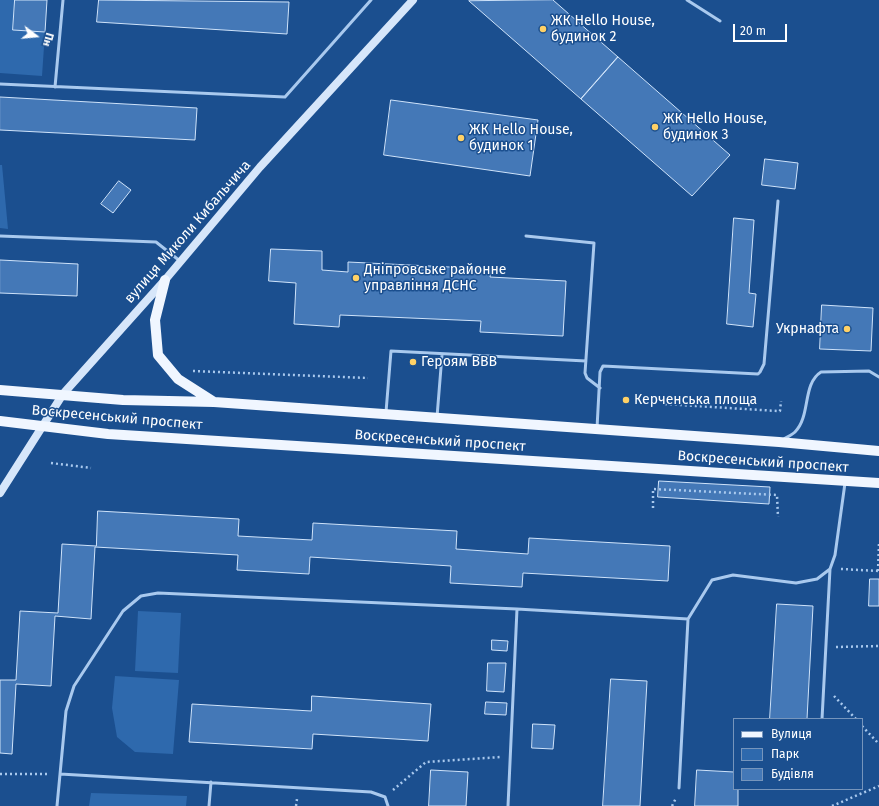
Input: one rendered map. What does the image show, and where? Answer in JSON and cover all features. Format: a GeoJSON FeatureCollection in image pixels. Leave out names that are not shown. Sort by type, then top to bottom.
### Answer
{"type":"FeatureCollection","features":[{"type":"Feature","properties":{"kind":"main road"},"geometry":{"type":"LineString","coordinates":[[165,280],[155,320],[158,356],[178,379],[214,402]]}},
{"type":"Feature","properties":{"kind":"main road","name":"Воскресенський проспект"},"geometry":{"type":"LineString","coordinates":[[0,390],[123,400],[214,402],[778,442],[879,451]]}},
{"type":"Feature","properties":{"kind":"main road","name":"Воскресенський проспект"},"geometry":{"type":"LineString","coordinates":[[0,420],[108,434],[879,482]]}},
{"type":"Feature","properties":{"kind":"street","name":"вулиця Миколи Кибальчича"},"geometry":{"type":"LineString","coordinates":[[0,493],[63,394],[181,262],[260,167],[410,1]]}},
{"type":"Feature","properties":{"kind":"lane"},"geometry":{"type":"LineString","coordinates":[[55,87],[63,0]]}},
{"type":"Feature","properties":{"kind":"lane"},"geometry":{"type":"LineString","coordinates":[[0,84],[285,97],[371,0]]}},
{"type":"Feature","properties":{"kind":"lane"},"geometry":{"type":"LineString","coordinates":[[687,0],[720,21]]}},
{"type":"Feature","properties":{"kind":"lane"},"geometry":{"type":"LineString","coordinates":[[597,429],[601,369],[606,365],[758,374],[760,372],[764,364],[778,202]]}},
{"type":"Feature","properties":{"kind":"lane"},"geometry":{"type":"LineString","coordinates":[[0,236],[156,242],[181,262]]}},
{"type":"Feature","properties":{"kind":"lane"},"geometry":{"type":"LineString","coordinates":[[526,236],[594,243],[586,361],[587,378],[600,388]]}},
{"type":"Feature","properties":{"kind":"lane"},"geometry":{"type":"LineString","coordinates":[[386,414],[391,351],[442,355],[586,361]]}},
{"type":"Feature","properties":{"kind":"lane"},"geometry":{"type":"LineString","coordinates":[[437,418],[442,355]]}},
{"type":"Feature","properties":{"kind":"lane"},"geometry":{"type":"LineString","coordinates":[[778,442],[794,432],[801,420],[812,382],[816,375],[821,372],[869,371],[879,377]]}},
{"type":"Feature","properties":{"kind":"lane"},"geometry":{"type":"LineString","coordinates":[[822,718],[830,569],[835,555],[845,481]]}},
{"type":"Feature","properties":{"kind":"lane"},"geometry":{"type":"LineString","coordinates":[[679,788],[688,619],[712,580],[734,575],[796,583],[817,579],[830,569]]}},
{"type":"Feature","properties":{"kind":"lane"},"geometry":{"type":"LineString","coordinates":[[57,806],[66,711],[74,686],[124,611],[141,596],[158,592],[517,609],[688,619]]}},
{"type":"Feature","properties":{"kind":"lane"},"geometry":{"type":"LineString","coordinates":[[508,806],[517,609]]}},
{"type":"Feature","properties":{"kind":"lane"},"geometry":{"type":"LineString","coordinates":[[60,774],[371,792],[385,797],[388,806]]}},
{"type":"Feature","properties":{"kind":"lane"},"geometry":{"type":"LineString","coordinates":[[209,806],[211,782]]}},
{"type":"Feature","properties":{"kind":"path"},"geometry":{"type":"LineString","coordinates":[[193,371],[368,378]]}},
{"type":"Feature","properties":{"kind":"path"},"geometry":{"type":"LineString","coordinates":[[663,400],[664,404],[777,411],[780,411],[781,401]]}},
{"type":"Feature","properties":{"kind":"path"},"geometry":{"type":"LineString","coordinates":[[51,463],[91,468]]}},
{"type":"Feature","properties":{"kind":"path"},"geometry":{"type":"LineString","coordinates":[[653,508],[653,489],[777,495],[778,517]]}},
{"type":"Feature","properties":{"kind":"path"},"geometry":{"type":"LineString","coordinates":[[830,569],[878,571],[879,543]]}},
{"type":"Feature","properties":{"kind":"path"},"geometry":{"type":"LineString","coordinates":[[826,647],[879,646]]}},
{"type":"Feature","properties":{"kind":"path"},"geometry":{"type":"LineString","coordinates":[[824,686],[855,718]]}},
{"type":"Feature","properties":{"kind":"path"},"geometry":{"type":"LineString","coordinates":[[863,727],[879,744]]}},
{"type":"Feature","properties":{"kind":"path"},"geometry":{"type":"LineString","coordinates":[[385,797],[426,762],[511,756]]}},
{"type":"Feature","properties":{"kind":"path"},"geometry":{"type":"LineString","coordinates":[[0,774],[60,774]]}},
{"type":"Feature","properties":{"kind":"path"},"geometry":{"type":"LineString","coordinates":[[832,806],[879,786]]}},
{"type":"Feature","properties":{"kind":"green space"},"geometry":{"type":"Polygon","coordinates":[[[0,0],[15,0],[13,30],[45,32],[42,76],[0,73],[0,0]]]}},
{"type":"Feature","properties":{"kind":"green space"},"geometry":{"type":"Polygon","coordinates":[[[0,165],[2,165],[8,229],[0,228],[0,165]]]}},
{"type":"Feature","properties":{"kind":"green space"},"geometry":{"type":"Polygon","coordinates":[[[138,611],[181,613],[178,673],[135,671],[138,611]]]}},
{"type":"Feature","properties":{"kind":"green space"},"geometry":{"type":"Polygon","coordinates":[[[115,676],[179,680],[173,754],[135,752],[117,737],[112,708],[115,676]]]}},
{"type":"Feature","properties":{"kind":"green space"},"geometry":{"type":"Polygon","coordinates":[[[91,793],[187,796],[186,806],[89,806],[91,793]]]}},
{"type":"Feature","properties":{"kind":"building"},"geometry":{"type":"Polygon","coordinates":[[[15,0],[47,0],[45,32],[13,30],[15,0]]]}},
{"type":"Feature","properties":{"kind":"building"},"geometry":{"type":"Polygon","coordinates":[[[99,0],[289,2],[287,34],[97,22],[99,0]]]}},
{"type":"Feature","properties":{"kind":"building","name":"ЖК Hello House, будинок 2"},"geometry":{"type":"Polygon","coordinates":[[[553,0],[618,57],[581,99],[469,1],[553,0]]]}},
{"type":"Feature","properties":{"kind":"building","name":"ЖК Hello House, будинок 3"},"geometry":{"type":"Polygon","coordinates":[[[618,57],[730,155],[692,196],[581,99],[618,57]]]}},
{"type":"Feature","properties":{"kind":"building"},"geometry":{"type":"Polygon","coordinates":[[[0,97],[197,108],[195,140],[0,130],[0,97]]]}},
{"type":"Feature","properties":{"kind":"building","name":"ЖК Hello House, будинок 1"},"geometry":{"type":"Polygon","coordinates":[[[391,100],[538,120],[530,176],[384,155],[391,100]]]}},
{"type":"Feature","properties":{"kind":"building"},"geometry":{"type":"Polygon","coordinates":[[[765,159],[798,163],[795,189],[762,185],[765,159]]]}},
{"type":"Feature","properties":{"kind":"building"},"geometry":{"type":"Polygon","coordinates":[[[119,181],[131,190],[113,213],[101,204],[119,181]]]}},
{"type":"Feature","properties":{"kind":"building"},"geometry":{"type":"Polygon","coordinates":[[[734,218],[754,220],[749,293],[756,294],[753,327],[727,324],[734,218]]]}},
{"type":"Feature","properties":{"kind":"building"},"geometry":{"type":"Polygon","coordinates":[[[271,249],[322,251],[322,270],[348,272],[348,262],[491,269],[490,277],[566,281],[563,336],[480,332],[481,321],[340,315],[339,327],[294,324],[296,283],[269,281],[271,249]]]}},
{"type":"Feature","properties":{"kind":"building"},"geometry":{"type":"Polygon","coordinates":[[[0,260],[78,264],[77,296],[0,293],[0,260]]]}},
{"type":"Feature","properties":{"kind":"building","name":"Укрнафта"},"geometry":{"type":"Polygon","coordinates":[[[822,305],[873,308],[871,351],[820,349],[822,305]]]}},
{"type":"Feature","properties":{"kind":"building"},"geometry":{"type":"Polygon","coordinates":[[[659,481],[770,487],[769,504],[658,497],[659,481]]]}},
{"type":"Feature","properties":{"kind":"building"},"geometry":{"type":"Polygon","coordinates":[[[98,511],[239,519],[238,536],[312,540],[313,523],[457,531],[456,549],[528,554],[529,538],[670,546],[668,581],[523,573],[522,587],[450,583],[451,566],[310,557],[309,574],[237,570],[238,555],[95,547],[91,619],[55,616],[51,686],[16,684],[12,754],[0,753],[0,680],[16,680],[20,611],[58,613],[62,544],[96,546],[98,511]]]}},
{"type":"Feature","properties":{"kind":"building"},"geometry":{"type":"Polygon","coordinates":[[[870,579],[879,579],[879,606],[869,606],[870,579]]]}},
{"type":"Feature","properties":{"kind":"building"},"geometry":{"type":"Polygon","coordinates":[[[777,604],[813,606],[807,718],[770,718],[777,604]]]}},
{"type":"Feature","properties":{"kind":"building"},"geometry":{"type":"Polygon","coordinates":[[[492,640],[508,641],[507,651],[492,650],[492,640]]]}},
{"type":"Feature","properties":{"kind":"building"},"geometry":{"type":"Polygon","coordinates":[[[488,663],[506,663],[504,692],[487,691],[488,663]]]}},
{"type":"Feature","properties":{"kind":"building"},"geometry":{"type":"Polygon","coordinates":[[[611,679],[647,681],[640,806],[603,806],[611,679]]]}},
{"type":"Feature","properties":{"kind":"building"},"geometry":{"type":"Polygon","coordinates":[[[312,696],[431,704],[428,741],[313,734],[312,749],[189,742],[192,704],[311,711],[312,696]]]}},
{"type":"Feature","properties":{"kind":"building"},"geometry":{"type":"Polygon","coordinates":[[[486,702],[507,703],[506,715],[485,714],[486,702]]]}},
{"type":"Feature","properties":{"kind":"building"},"geometry":{"type":"Polygon","coordinates":[[[533,724],[555,725],[553,749],[532,748],[533,724]]]}},
{"type":"Feature","properties":{"kind":"building"},"geometry":{"type":"Polygon","coordinates":[[[431,770],[468,772],[466,806],[429,806],[431,770]]]}},
{"type":"Feature","properties":{"kind":"building"},"geometry":{"type":"Polygon","coordinates":[[[697,770],[733,772],[733,790],[738,790],[738,806],[695,806],[697,770]]]}},
{"type":"Feature","properties":{"kind":"place","name":"ЖК Hello House, будинок 2"},"geometry":{"type":"Point","coordinates":[543,29]}},
{"type":"Feature","properties":{"kind":"place","name":"ЖК Hello House, будинок 3"},"geometry":{"type":"Point","coordinates":[655,127]}},
{"type":"Feature","properties":{"kind":"place","name":"ЖК Hello House, будинок 1"},"geometry":{"type":"Point","coordinates":[461,138]}},
{"type":"Feature","properties":{"kind":"place","name":"Дніпровське районне управління ДСНС"},"geometry":{"type":"Point","coordinates":[356,278]}},
{"type":"Feature","properties":{"kind":"place","name":"Укрнафта"},"geometry":{"type":"Point","coordinates":[847,329]}},
{"type":"Feature","properties":{"kind":"place","name":"Героям ВВВ"},"geometry":{"type":"Point","coordinates":[413,362]}},
{"type":"Feature","properties":{"kind":"place","name":"Керченська площа"},"geometry":{"type":"Point","coordinates":[626,400]}}]}
